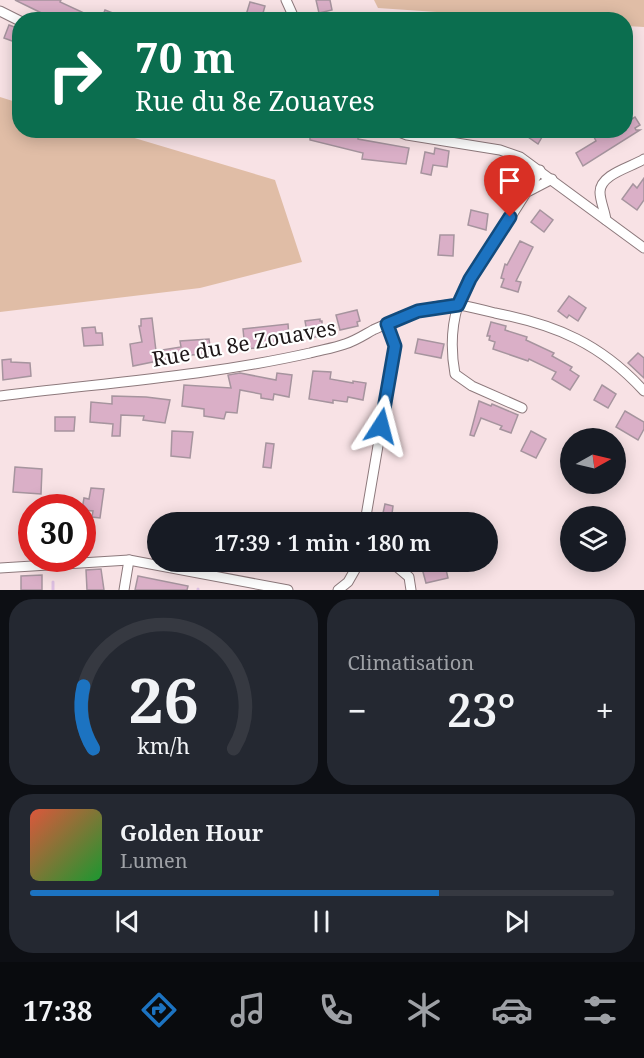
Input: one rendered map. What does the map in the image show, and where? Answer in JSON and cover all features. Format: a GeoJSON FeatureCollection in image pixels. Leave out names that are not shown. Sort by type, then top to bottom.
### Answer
{"type":"FeatureCollection","features":[{"type":"Feature","properties":{"kind":"street"},"geometry":{"type":"LineString","coordinates":[[424,138],[506,152],[520,157],[644,248]]}},
{"type":"Feature","properties":{"kind":"street"},"geometry":{"type":"LineString","coordinates":[[606,220],[600,192],[604,183],[612,176],[644,159]]}},
{"type":"Feature","properties":{"kind":"street"},"geometry":{"type":"LineString","coordinates":[[522,408],[472,386],[456,374],[452,354],[461,306],[470,279],[529,191],[540,170]]}},
{"type":"Feature","properties":{"kind":"street"},"geometry":{"type":"LineString","coordinates":[[529,191],[552,179]]}},
{"type":"Feature","properties":{"kind":"street","name":"Rue du 8e Zouaves"},"geometry":{"type":"LineString","coordinates":[[0,396],[87,387],[250,364],[346,344],[418,311],[461,306],[523,318],[563,330],[593,347],[630,375],[644,391]]}},
{"type":"Feature","properties":{"kind":"street"},"geometry":{"type":"LineString","coordinates":[[367,512],[395,346],[387,324]]}},
{"type":"Feature","properties":{"kind":"street"},"geometry":{"type":"LineString","coordinates":[[124,590],[129,560]]}},
{"type":"Feature","properties":{"kind":"street"},"geometry":{"type":"LineString","coordinates":[[0,568],[129,560],[288,590]]}},
{"type":"Feature","properties":{"kind":"street"},"geometry":{"type":"LineString","coordinates":[[338,590],[348,582],[354,572]]}},
{"type":"Feature","properties":{"kind":"street"},"geometry":{"type":"LineString","coordinates":[[403,572],[409,577],[411,590]]}},
{"type":"Feature","properties":{"kind":"shaded area"},"geometry":{"type":"Polygon","coordinates":[[[374,0],[644,0],[644,27],[633,26],[633,12],[437,12],[378,8],[374,0]]]}},
{"type":"Feature","properties":{"kind":"shaded area"},"geometry":{"type":"Polygon","coordinates":[[[0,97],[12,101],[12,138],[134,138],[275,180],[302,262],[200,288],[0,312],[0,97]]]}},
{"type":"Feature","properties":{"kind":"building"},"geometry":{"type":"Polygon","coordinates":[[[15,0],[61,0],[60,2],[82,12],[40,12],[15,0]]]}},
{"type":"Feature","properties":{"kind":"building"},"geometry":{"type":"Polygon","coordinates":[[[316,0],[330,0],[332,10],[319,12],[316,0]]]}},
{"type":"Feature","properties":{"kind":"building"},"geometry":{"type":"Polygon","coordinates":[[[250,2],[265,6],[263,12],[247,12],[250,2]]]}},
{"type":"Feature","properties":{"kind":"building"},"geometry":{"type":"Polygon","coordinates":[[[9,25],[12,26],[12,41],[4,38],[9,25]]]}},
{"type":"Feature","properties":{"kind":"building"},"geometry":{"type":"Polygon","coordinates":[[[635,117],[640,125],[635,128],[640,130],[633,134],[633,118],[635,117]]]}},
{"type":"Feature","properties":{"kind":"building"},"geometry":{"type":"Polygon","coordinates":[[[310,138],[358,138],[409,148],[406,164],[362,159],[363,153],[310,140],[310,138]]]}},
{"type":"Feature","properties":{"kind":"building"},"geometry":{"type":"Polygon","coordinates":[[[529,138],[541,138],[538,144],[529,138]]]}},
{"type":"Feature","properties":{"kind":"building"},"geometry":{"type":"Polygon","coordinates":[[[594,138],[627,138],[583,166],[576,153],[596,141],[594,138]]]}},
{"type":"Feature","properties":{"kind":"building"},"geometry":{"type":"Polygon","coordinates":[[[435,148],[449,151],[447,167],[433,165],[431,175],[421,173],[425,152],[434,154],[435,148]]]}},
{"type":"Feature","properties":{"kind":"building"},"geometry":{"type":"Polygon","coordinates":[[[644,178],[644,200],[637,210],[622,199],[633,184],[637,188],[644,178]]]}},
{"type":"Feature","properties":{"kind":"building"},"geometry":{"type":"Polygon","coordinates":[[[471,210],[488,214],[486,230],[468,225],[471,210]]]}},
{"type":"Feature","properties":{"kind":"building"},"geometry":{"type":"Polygon","coordinates":[[[540,210],[553,220],[544,232],[531,222],[540,210]]]}},
{"type":"Feature","properties":{"kind":"building"},"geometry":{"type":"Polygon","coordinates":[[[440,235],[454,235],[453,256],[438,255],[440,235]]]}},
{"type":"Feature","properties":{"kind":"building"},"geometry":{"type":"Polygon","coordinates":[[[520,241],[533,247],[516,281],[521,282],[518,292],[501,287],[504,279],[501,278],[505,264],[507,265],[520,241]]]}},
{"type":"Feature","properties":{"kind":"building"},"geometry":{"type":"Polygon","coordinates":[[[569,296],[586,308],[578,321],[569,315],[567,318],[558,311],[569,296]]]}},
{"type":"Feature","properties":{"kind":"building"},"geometry":{"type":"Polygon","coordinates":[[[357,310],[360,321],[357,322],[358,326],[340,330],[336,315],[357,310]]]}},
{"type":"Feature","properties":{"kind":"building"},"geometry":{"type":"Polygon","coordinates":[[[152,318],[156,351],[181,347],[180,341],[209,339],[211,353],[182,356],[133,366],[130,344],[142,342],[139,326],[141,326],[141,319],[152,318]]]}},
{"type":"Feature","properties":{"kind":"building"},"geometry":{"type":"Polygon","coordinates":[[[320,319],[322,336],[308,338],[305,321],[320,319]]]}},
{"type":"Feature","properties":{"kind":"building"},"geometry":{"type":"Polygon","coordinates":[[[491,322],[506,326],[505,330],[527,337],[526,340],[554,353],[552,356],[572,367],[570,370],[579,376],[570,390],[552,379],[556,372],[529,359],[528,361],[493,349],[495,342],[489,340],[490,336],[487,336],[491,322]]]}},
{"type":"Feature","properties":{"kind":"building"},"geometry":{"type":"Polygon","coordinates":[[[288,324],[287,342],[245,349],[243,329],[288,324]]]}},
{"type":"Feature","properties":{"kind":"building"},"geometry":{"type":"Polygon","coordinates":[[[95,327],[96,333],[102,333],[103,345],[84,346],[82,328],[95,327]]]}},
{"type":"Feature","properties":{"kind":"building"},"geometry":{"type":"Polygon","coordinates":[[[418,339],[444,344],[441,358],[415,353],[418,339]]]}},
{"type":"Feature","properties":{"kind":"building"},"geometry":{"type":"Polygon","coordinates":[[[638,353],[644,358],[644,378],[628,363],[638,353]]]}},
{"type":"Feature","properties":{"kind":"building"},"geometry":{"type":"Polygon","coordinates":[[[11,359],[11,362],[30,363],[31,376],[3,380],[2,360],[11,359]]]}},
{"type":"Feature","properties":{"kind":"building"},"geometry":{"type":"Polygon","coordinates":[[[313,371],[331,372],[330,379],[366,383],[363,400],[348,397],[347,402],[333,400],[333,403],[309,399],[313,371]]]}},
{"type":"Feature","properties":{"kind":"building"},"geometry":{"type":"Polygon","coordinates":[[[240,373],[276,380],[277,373],[292,375],[289,397],[274,394],[273,400],[261,398],[261,394],[240,390],[237,413],[226,412],[224,419],[204,416],[204,409],[182,406],[184,385],[231,388],[228,375],[240,373]]]}},
{"type":"Feature","properties":{"kind":"building"},"geometry":{"type":"Polygon","coordinates":[[[602,385],[616,394],[608,408],[594,400],[602,385]]]}},
{"type":"Feature","properties":{"kind":"building"},"geometry":{"type":"Polygon","coordinates":[[[112,396],[170,400],[165,423],[143,420],[144,416],[121,415],[120,436],[112,436],[113,424],[90,422],[91,402],[112,404],[112,396]]]}},
{"type":"Feature","properties":{"kind":"building"},"geometry":{"type":"Polygon","coordinates":[[[479,401],[518,415],[511,433],[500,429],[502,426],[481,418],[474,436],[470,435],[479,401]]]}},
{"type":"Feature","properties":{"kind":"building"},"geometry":{"type":"Polygon","coordinates":[[[625,411],[644,422],[644,429],[638,440],[626,433],[626,428],[616,427],[625,411]]]}},
{"type":"Feature","properties":{"kind":"building"},"geometry":{"type":"Polygon","coordinates":[[[55,417],[75,417],[74,431],[55,431],[55,417]]]}},
{"type":"Feature","properties":{"kind":"building"},"geometry":{"type":"Polygon","coordinates":[[[172,431],[193,432],[190,458],[171,456],[172,431]]]}},
{"type":"Feature","properties":{"kind":"building"},"geometry":{"type":"Polygon","coordinates":[[[531,431],[546,439],[536,458],[521,451],[531,431]]]}},
{"type":"Feature","properties":{"kind":"building"},"geometry":{"type":"Polygon","coordinates":[[[266,443],[274,444],[271,468],[263,467],[266,443]]]}},
{"type":"Feature","properties":{"kind":"building"},"geometry":{"type":"Polygon","coordinates":[[[15,467],[42,469],[41,494],[13,492],[15,467]]]}},
{"type":"Feature","properties":{"kind":"building"},"geometry":{"type":"Polygon","coordinates":[[[91,488],[104,489],[100,518],[96,518],[96,494],[90,494],[91,488]]]}},
{"type":"Feature","properties":{"kind":"building"},"geometry":{"type":"Polygon","coordinates":[[[385,504],[393,506],[392,512],[383,512],[385,504]]]}},
{"type":"Feature","properties":{"kind":"building"},"geometry":{"type":"Polygon","coordinates":[[[96,569],[101,569],[104,590],[87,590],[86,572],[96,572],[96,569]]]}},
{"type":"Feature","properties":{"kind":"building"},"geometry":{"type":"Polygon","coordinates":[[[423,572],[447,572],[448,578],[426,583],[423,572]]]}},
{"type":"Feature","properties":{"kind":"building"},"geometry":{"type":"Polygon","coordinates":[[[42,575],[42,590],[21,590],[21,576],[42,575]]]}},
{"type":"Feature","properties":{"kind":"building"},"geometry":{"type":"Polygon","coordinates":[[[138,576],[188,586],[187,590],[135,590],[138,576]]]}},
{"type":"Feature","properties":{"kind":"waterway"},"geometry":{"type":"LineString","coordinates":[[53,582],[53,590]]}},
{"type":"Feature","properties":{"kind":"route"},"geometry":{"type":"LineString","coordinates":[[381,426],[395,346],[387,324],[418,311],[458,305],[470,279],[510,217]]}}]}
